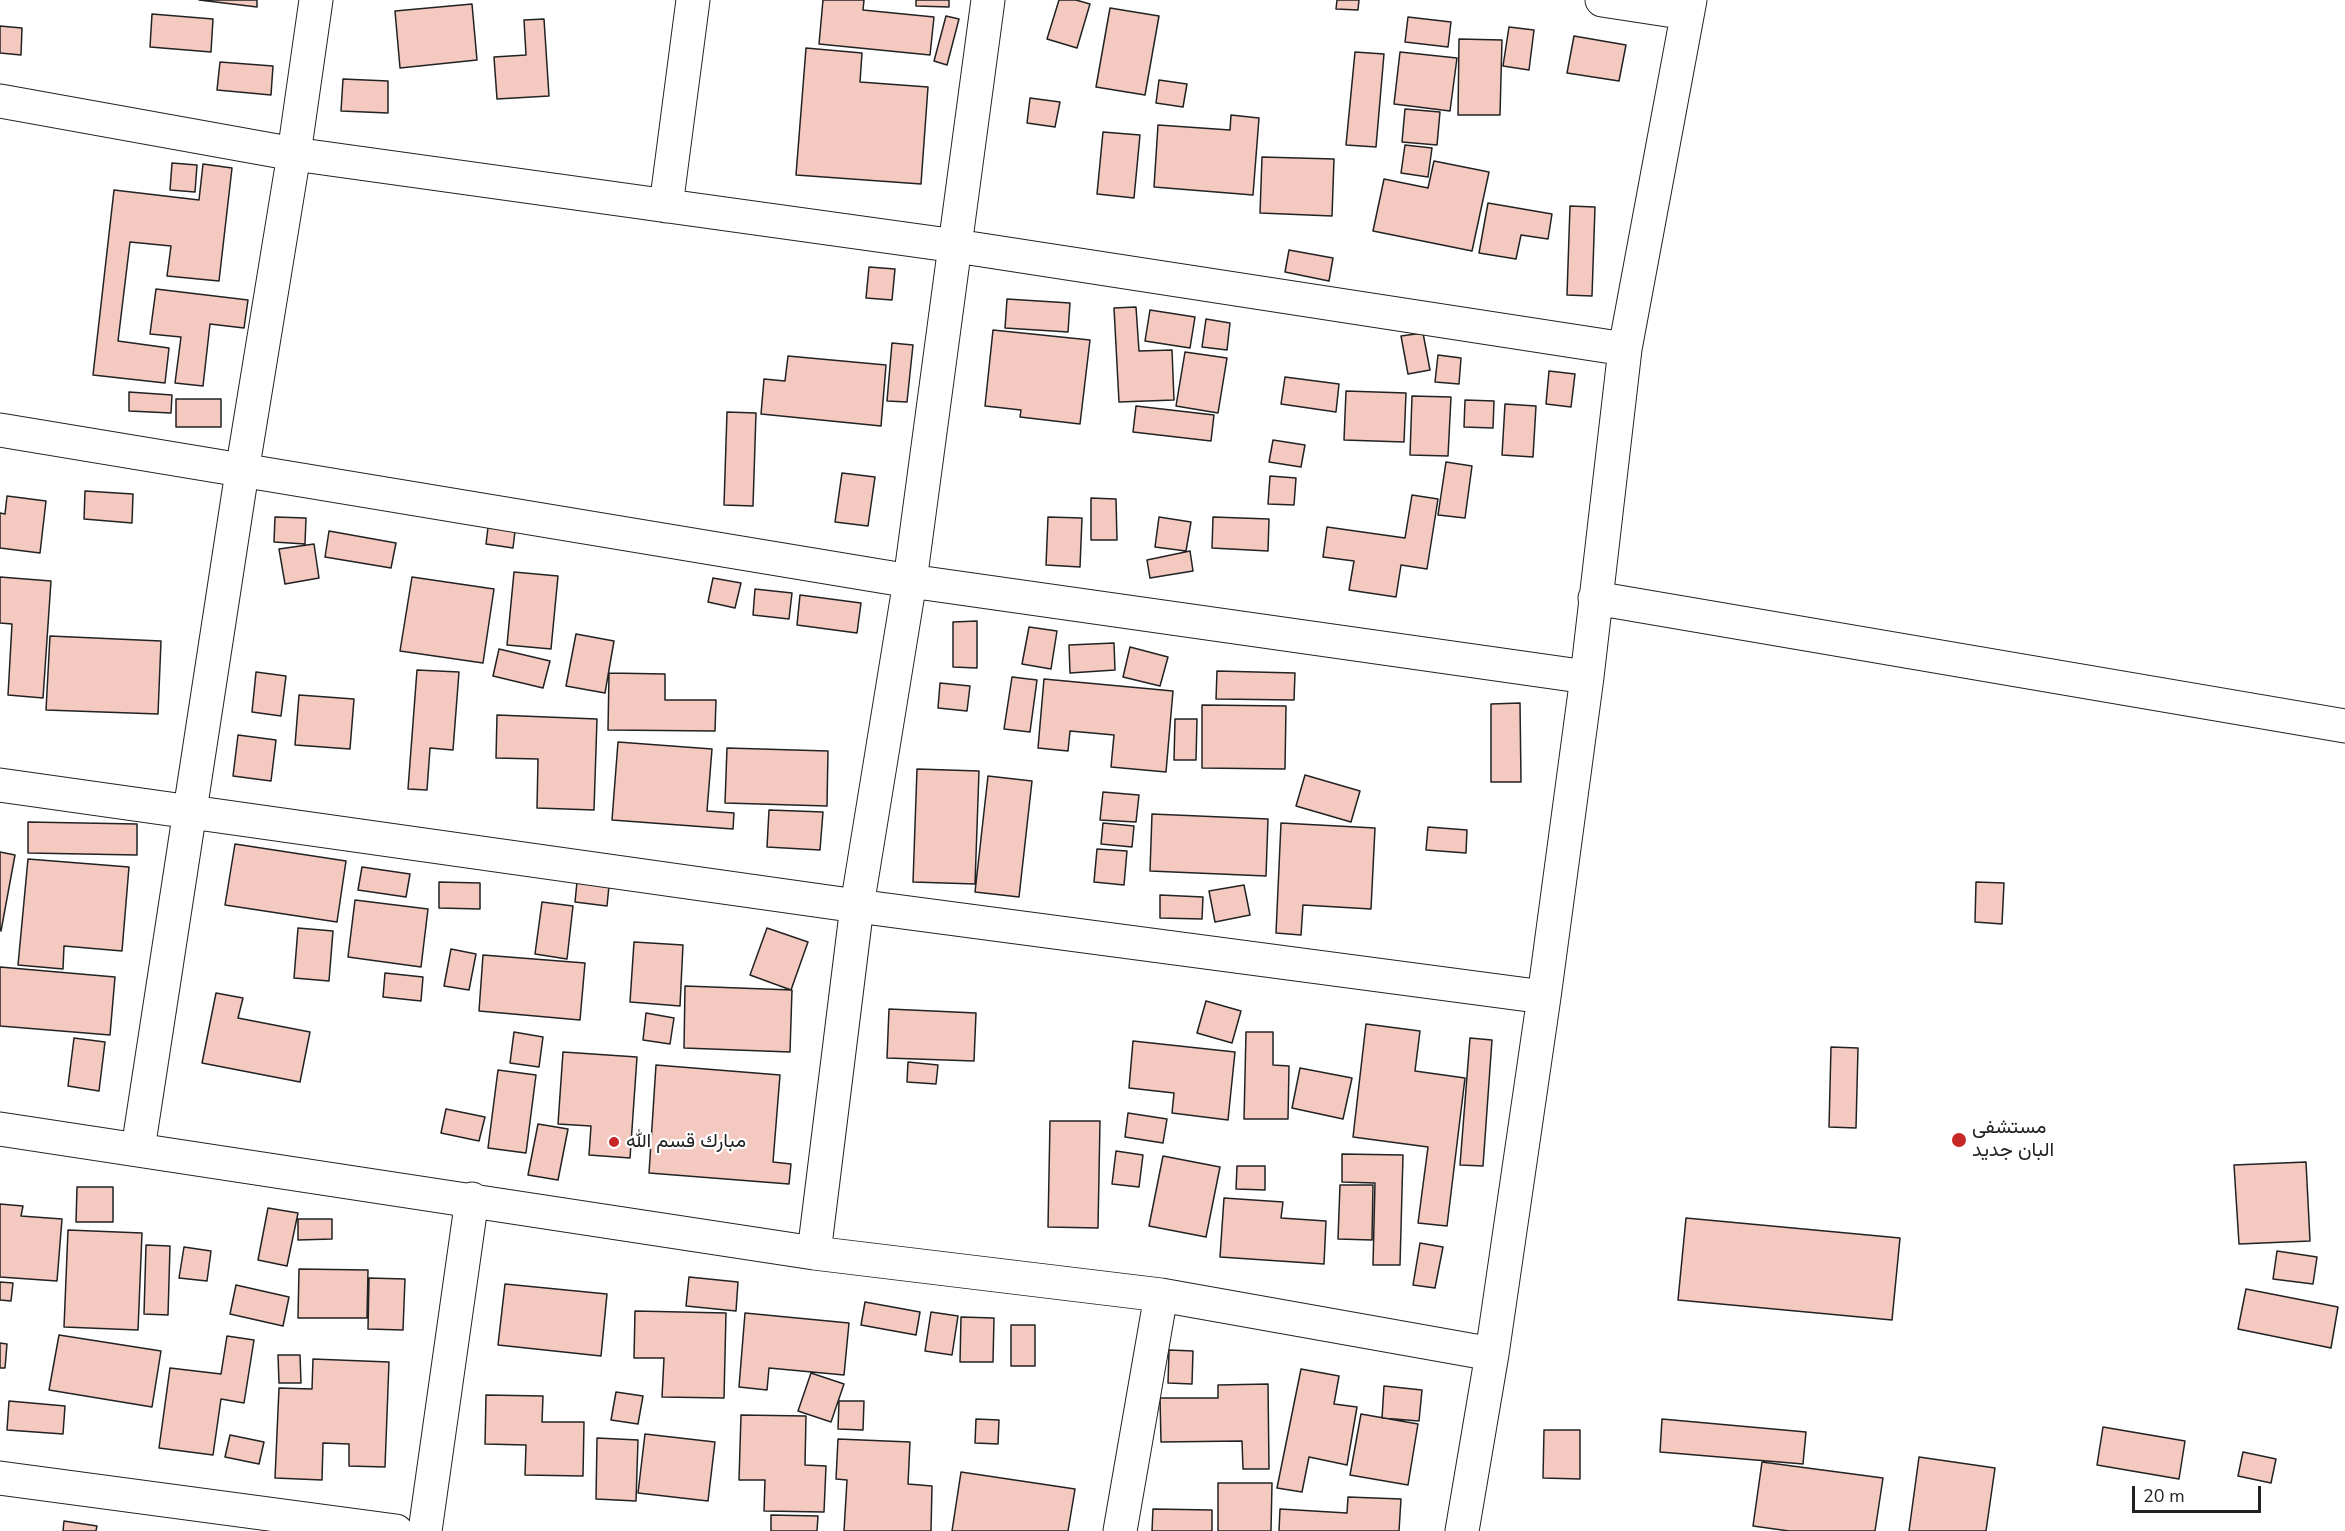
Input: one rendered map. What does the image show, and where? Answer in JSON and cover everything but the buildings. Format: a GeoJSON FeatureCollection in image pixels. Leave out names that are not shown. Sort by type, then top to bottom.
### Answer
{"type":"FeatureCollection","features":[{"type":"Feature","properties":{"kind":"street"},"geometry":{"type":"LineString","coordinates":[[138,1149],[242,472],[294,154],[316,0]]}},
{"type":"Feature","properties":{"kind":"street"},"geometry":{"type":"LineString","coordinates":[[666,206],[693,0]]}},
{"type":"Feature","properties":{"kind":"street"},"geometry":{"type":"LineString","coordinates":[[814,1253],[857,906],[910,581],[988,0]]}},
{"type":"Feature","properties":{"kind":"street"},"geometry":{"type":"LineString","coordinates":[[1462,1531],[1492,1354],[1544,997],[1587,677],[1625,349],[1688,7],[1602,0]]}},
{"type":"Feature","properties":{"kind":"street"},"geometry":{"type":"LineString","coordinates":[[0,101],[294,154],[956,246],[1625,349]]}},
{"type":"Feature","properties":{"kind":"street"},"geometry":{"type":"LineString","coordinates":[[0,430],[242,472],[910,581],[1587,677]]}},
{"type":"Feature","properties":{"kind":"street"},"geometry":{"type":"LineString","coordinates":[[1595,598],[2345,726]]}},
{"type":"Feature","properties":{"kind":"street"},"geometry":{"type":"LineString","coordinates":[[0,785],[857,906],[1544,997]]}},
{"type":"Feature","properties":{"kind":"street"},"geometry":{"type":"LineString","coordinates":[[0,1130],[471,1199],[814,1253],[1161,1295],[1492,1354]]}},
{"type":"Feature","properties":{"kind":"street"},"geometry":{"type":"LineString","coordinates":[[425,1531],[471,1199]]}},
{"type":"Feature","properties":{"kind":"street"},"geometry":{"type":"LineString","coordinates":[[1120,1531],[1161,1295]]}},
{"type":"Feature","properties":{"kind":"street"},"geometry":{"type":"LineString","coordinates":[[0,1478],[396,1531]]}},
{"type":"Feature","properties":{"kind":"place","name":"مستشفى البان جديد"},"geometry":{"type":"Point","coordinates":[1959,1140]}},
{"type":"Feature","properties":{"kind":"place","name":"مبارك قسم الله"},"geometry":{"type":"Point","coordinates":[614,1142]}}]}
